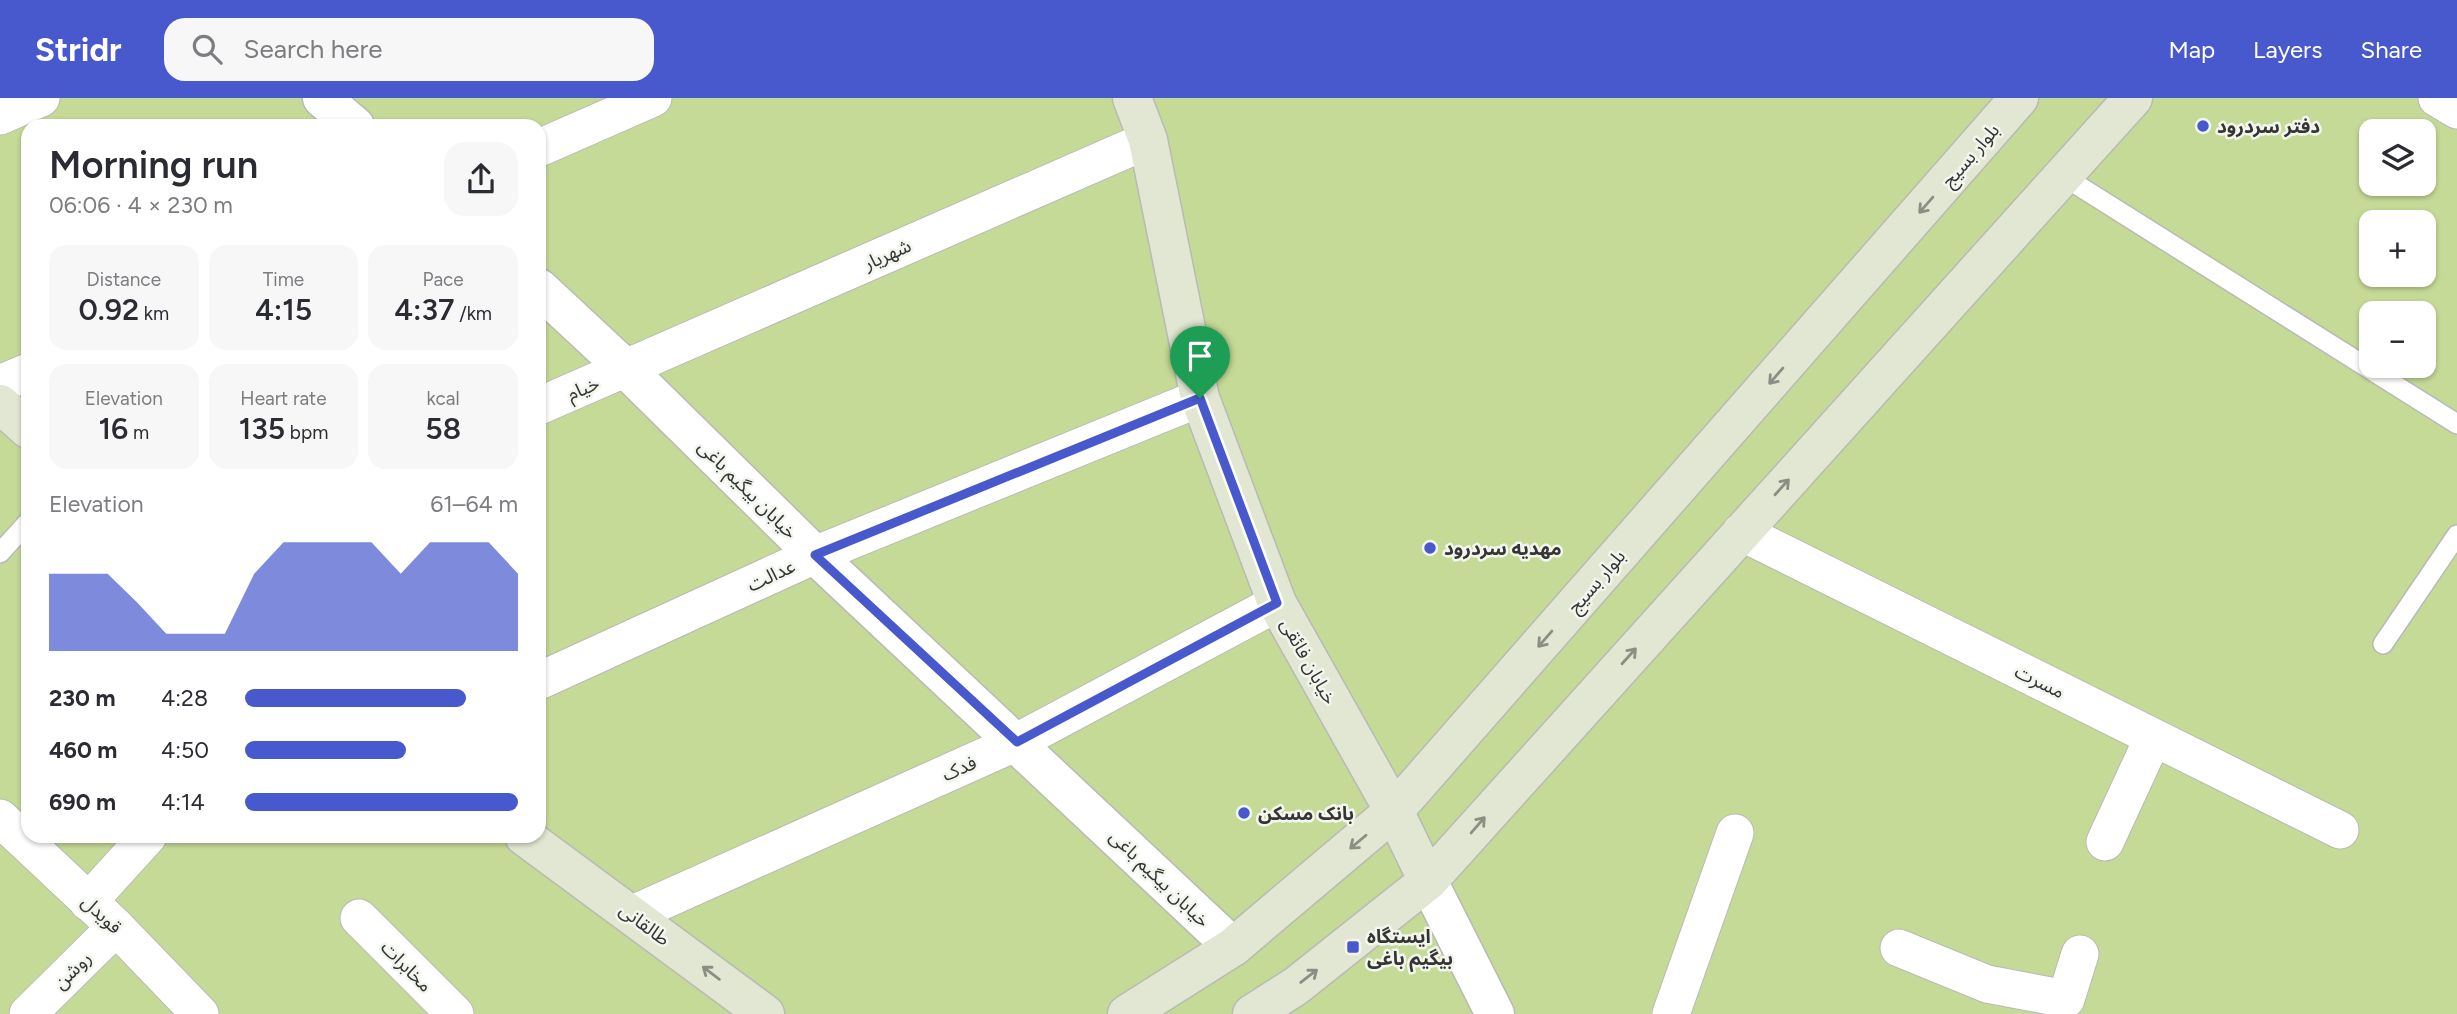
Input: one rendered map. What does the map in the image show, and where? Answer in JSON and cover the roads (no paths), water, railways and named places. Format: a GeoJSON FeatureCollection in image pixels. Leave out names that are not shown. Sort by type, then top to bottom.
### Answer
{"type":"FeatureCollection","features":[{"type":"Feature","properties":{"kind":"main road","name":"خیابان فائقی"},"geometry":{"type":"LineString","coordinates":[[1132,98],[1147,139],[1200,398],[1277,603],[1394,811],[1428,881]]}},
{"type":"Feature","properties":{"kind":"main road","name":"بلوار بسیج"},"geometry":{"type":"LineString","coordinates":[[1127,1014],[1233,947],[1394,811],[2019,98]]}},
{"type":"Feature","properties":{"kind":"main road"},"geometry":{"type":"LineString","coordinates":[[1252,1014],[1296,986],[1428,881],[2133,98]]}},
{"type":"Feature","properties":{"kind":"main road"},"geometry":{"type":"LineString","coordinates":[[0,404],[21,423]]}},
{"type":"Feature","properties":{"kind":"main road","name":"طالقانی"},"geometry":{"type":"LineString","coordinates":[[534,843],[765,1014]]}},
{"type":"Feature","properties":{"kind":"street"},"geometry":{"type":"LineString","coordinates":[[0,116],[41,98]]}},
{"type":"Feature","properties":{"kind":"street"},"geometry":{"type":"LineString","coordinates":[[322,98],[347,119]]}},
{"type":"Feature","properties":{"kind":"street"},"geometry":{"type":"LineString","coordinates":[[546,145],[653,98]]}},
{"type":"Feature","properties":{"kind":"street"},"geometry":{"type":"LineString","coordinates":[[2437,98],[2457,110]]}},
{"type":"Feature","properties":{"kind":"street","name":"شهریار"},"geometry":{"type":"LineString","coordinates":[[626,369],[1147,139]]}},
{"type":"Feature","properties":{"kind":"street","name":"خیابان بیگیم باغی"},"geometry":{"type":"LineString","coordinates":[[546,295],[626,369],[815,555],[1233,947]]}},
{"type":"Feature","properties":{"kind":"street","name":"خیام"},"geometry":{"type":"LineString","coordinates":[[546,403],[626,369]]}},
{"type":"Feature","properties":{"kind":"street"},"geometry":{"type":"LineString","coordinates":[[0,384],[21,375]]}},
{"type":"Feature","properties":{"kind":"street","name":"عدالت"},"geometry":{"type":"LineString","coordinates":[[546,678],[815,555],[1200,398]]}},
{"type":"Feature","properties":{"kind":"street","name":"مسرت"},"geometry":{"type":"LineString","coordinates":[[1741,532],[2340,830]]}},
{"type":"Feature","properties":{"kind":"street","name":"فدک"},"geometry":{"type":"LineString","coordinates":[[633,914],[1017,742],[1277,603]]}},
{"type":"Feature","properties":{"kind":"street"},"geometry":{"type":"LineString","coordinates":[[2105,842],[2153,738]]}},
{"type":"Feature","properties":{"kind":"street","name":"قویدل"},"geometry":{"type":"LineString","coordinates":[[0,818],[21,838]]}},
{"type":"Feature","properties":{"kind":"street"},"geometry":{"type":"LineString","coordinates":[[1671,1014],[1735,833]]}},
{"type":"Feature","properties":{"kind":"street","name":"قویدل"},"geometry":{"type":"LineString","coordinates":[[26,843],[116,927],[200,1014]]}},
{"type":"Feature","properties":{"kind":"street"},"geometry":{"type":"LineString","coordinates":[[88,902],[142,843]]}},
{"type":"Feature","properties":{"kind":"street"},"geometry":{"type":"LineString","coordinates":[[1428,881],[1495,1014]]}},
{"type":"Feature","properties":{"kind":"street","name":"مخابرات"},"geometry":{"type":"LineString","coordinates":[[359,918],[455,1014]]}},
{"type":"Feature","properties":{"kind":"street","name":"روشن"},"geometry":{"type":"LineString","coordinates":[[28,1014],[116,927]]}},
{"type":"Feature","properties":{"kind":"street"},"geometry":{"type":"LineString","coordinates":[[1899,948],[1982,999],[2066,999],[2080,954]]}},
{"type":"Feature","properties":{"kind":"lane"},"geometry":{"type":"LineString","coordinates":[[2063,176],[2457,424]]}},
{"type":"Feature","properties":{"kind":"lane"},"geometry":{"type":"LineString","coordinates":[[0,553],[21,530]]}},
{"type":"Feature","properties":{"kind":"lane"},"geometry":{"type":"LineString","coordinates":[[2383,644],[2457,534]]}},
{"type":"Feature","properties":{"kind":"place","name":"دفتر سردرود"},"geometry":{"type":"Point","coordinates":[2203,126]}},
{"type":"Feature","properties":{"kind":"place","name":"مهدیه سردرود"},"geometry":{"type":"Point","coordinates":[1430,548]}},
{"type":"Feature","properties":{"kind":"place","name":"بانک مسکن"},"geometry":{"type":"Point","coordinates":[1244,813]}},
{"type":"Feature","properties":{"kind":"place","name":"ایستگاه بیگیم باغی"},"geometry":{"type":"Point","coordinates":[1353,947]}}]}
